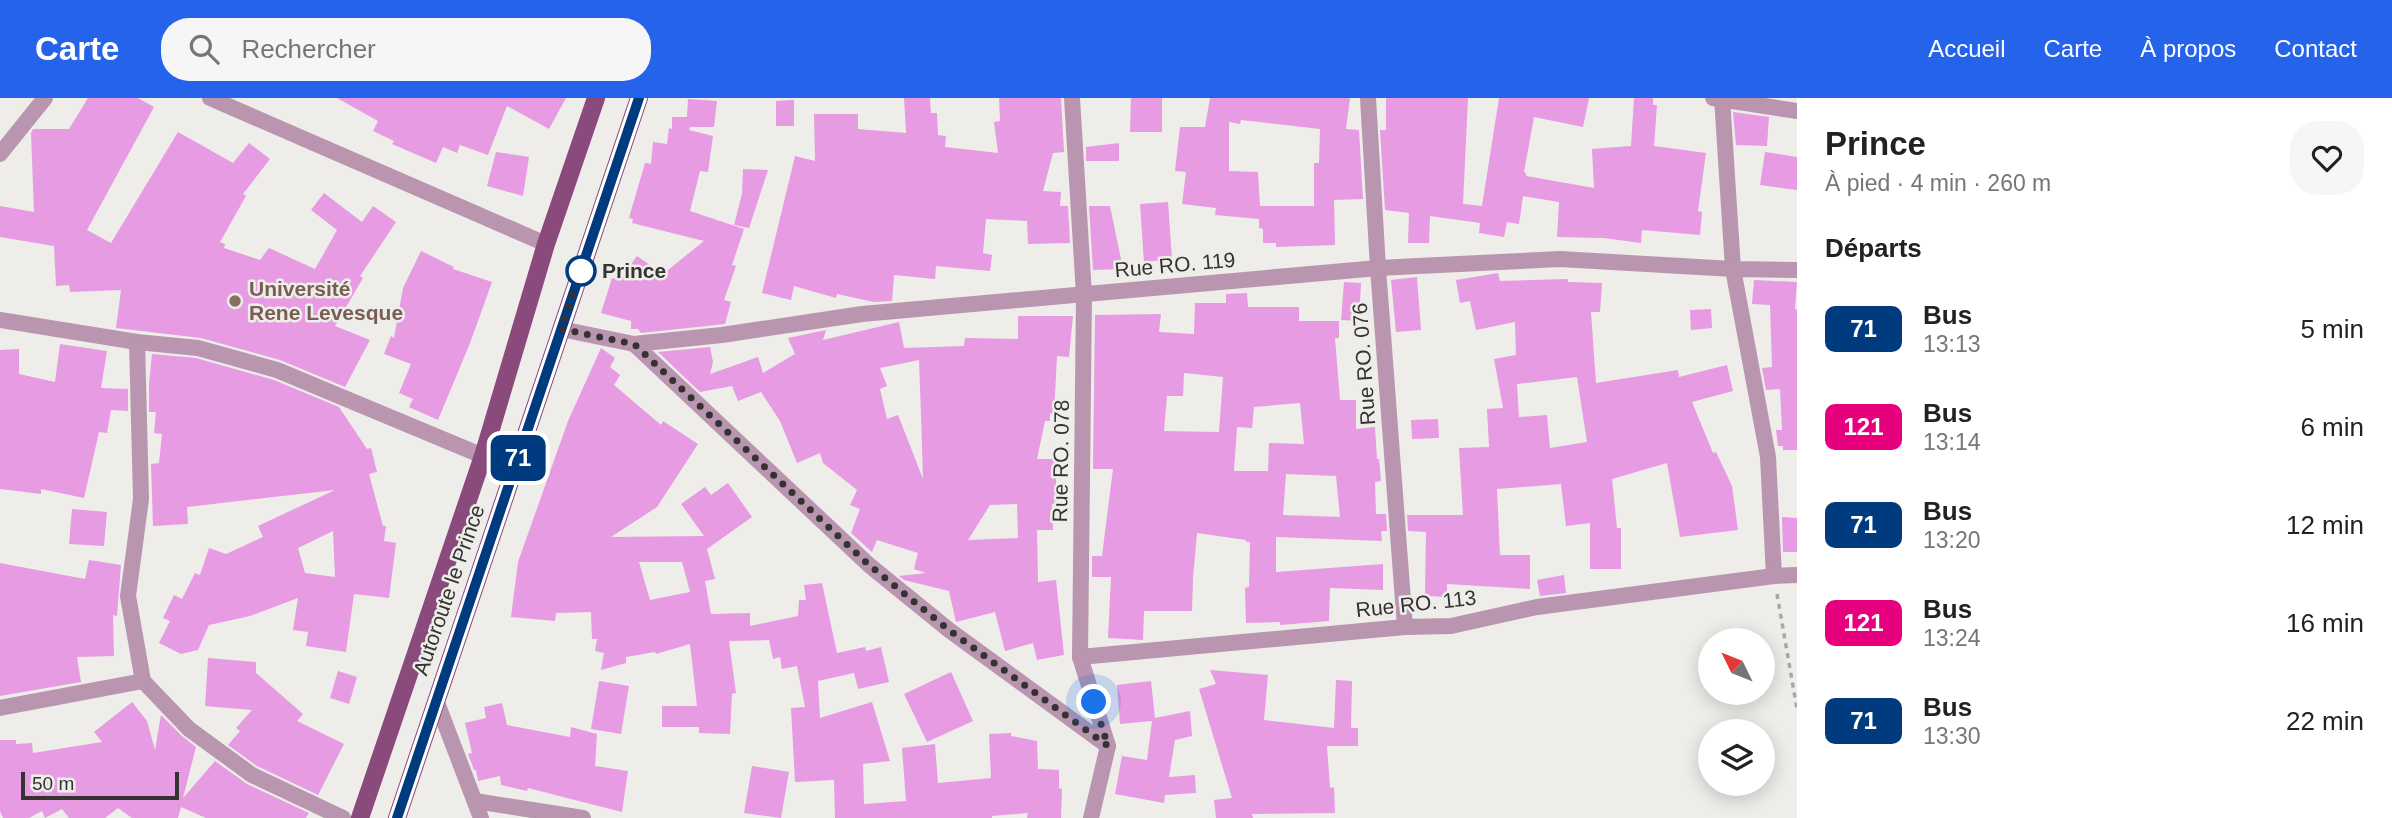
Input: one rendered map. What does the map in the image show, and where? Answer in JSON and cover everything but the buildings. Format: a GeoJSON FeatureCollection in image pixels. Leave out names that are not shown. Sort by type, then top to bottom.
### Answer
{"type":"FeatureCollection","features":[{"type":"Feature","properties":{"kind":"main road","name":"Autoroute le Prince"},"geometry":{"type":"LineString","coordinates":[[360,818],[483,456],[546,244],[596,98]]}},
{"type":"Feature","properties":{"kind":"main road","name":"Autoroute le Prince"},"geometry":{"type":"LineString","coordinates":[[397,818],[639,98]]}},
{"type":"Feature","properties":{"kind":"street"},"geometry":{"type":"LineString","coordinates":[[0,154],[45,98]]}},
{"type":"Feature","properties":{"kind":"street"},"geometry":{"type":"LineString","coordinates":[[210,98],[546,244]]}},
{"type":"Feature","properties":{"kind":"street","name":"Rue RO. 078"},"geometry":{"type":"LineString","coordinates":[[1072,98],[1084,295],[1080,657],[1108,746]]}},
{"type":"Feature","properties":{"kind":"street","name":"Rue RO. 076"},"geometry":{"type":"LineString","coordinates":[[1368,98],[1405,627]]}},
{"type":"Feature","properties":{"kind":"street"},"geometry":{"type":"LineString","coordinates":[[1774,576],[1768,457],[1733,269],[1719,99],[1797,111]]}},
{"type":"Feature","properties":{"kind":"street","name":"Rue RO. 119"},"geometry":{"type":"LineString","coordinates":[[561,329],[634,344],[722,335],[862,314],[1378,268],[1560,259],[1797,270]]}},
{"type":"Feature","properties":{"kind":"street"},"geometry":{"type":"LineString","coordinates":[[0,320],[137,342],[198,348],[277,370],[483,456]]}},
{"type":"Feature","properties":{"kind":"street"},"geometry":{"type":"LineString","coordinates":[[137,342],[141,499],[128,596],[143,681],[189,729],[252,775],[343,818]]}},
{"type":"Feature","properties":{"kind":"street"},"geometry":{"type":"LineString","coordinates":[[634,344],[869,565],[949,630],[1108,746],[1091,818]]}},
{"type":"Feature","properties":{"kind":"street","name":"Rue RO. 113"},"geometry":{"type":"LineString","coordinates":[[1080,657],[1405,627],[1451,626],[1537,607],[1797,575]]}},
{"type":"Feature","properties":{"kind":"street"},"geometry":{"type":"LineString","coordinates":[[0,708],[143,681]]}},
{"type":"Feature","properties":{"kind":"street"},"geometry":{"type":"LineString","coordinates":[[436,700],[481,818]]}},
{"type":"Feature","properties":{"kind":"street"},"geometry":{"type":"LineString","coordinates":[[475,801],[583,818]]}},
{"type":"Feature","properties":{"kind":"path"},"geometry":{"type":"LineString","coordinates":[[1774,576],[1797,709]]}},
{"type":"Feature","properties":{"kind":"bus line","name":"71"},"geometry":{"type":"LineString","coordinates":[[397,818],[639,98]]}},
{"type":"Feature","properties":{"kind":"place","name":"Prince"},"geometry":{"type":"Point","coordinates":[581,271]}},
{"type":"Feature","properties":{"kind":"place","name":"Université Rene Levesque"},"geometry":{"type":"Point","coordinates":[235,301]}},
{"type":"Feature","properties":{"kind":"route"},"geometry":{"type":"LineString","coordinates":[[581,271],[561,329],[634,344],[869,565],[949,630],[1108,746],[1094,702]]}}]}
